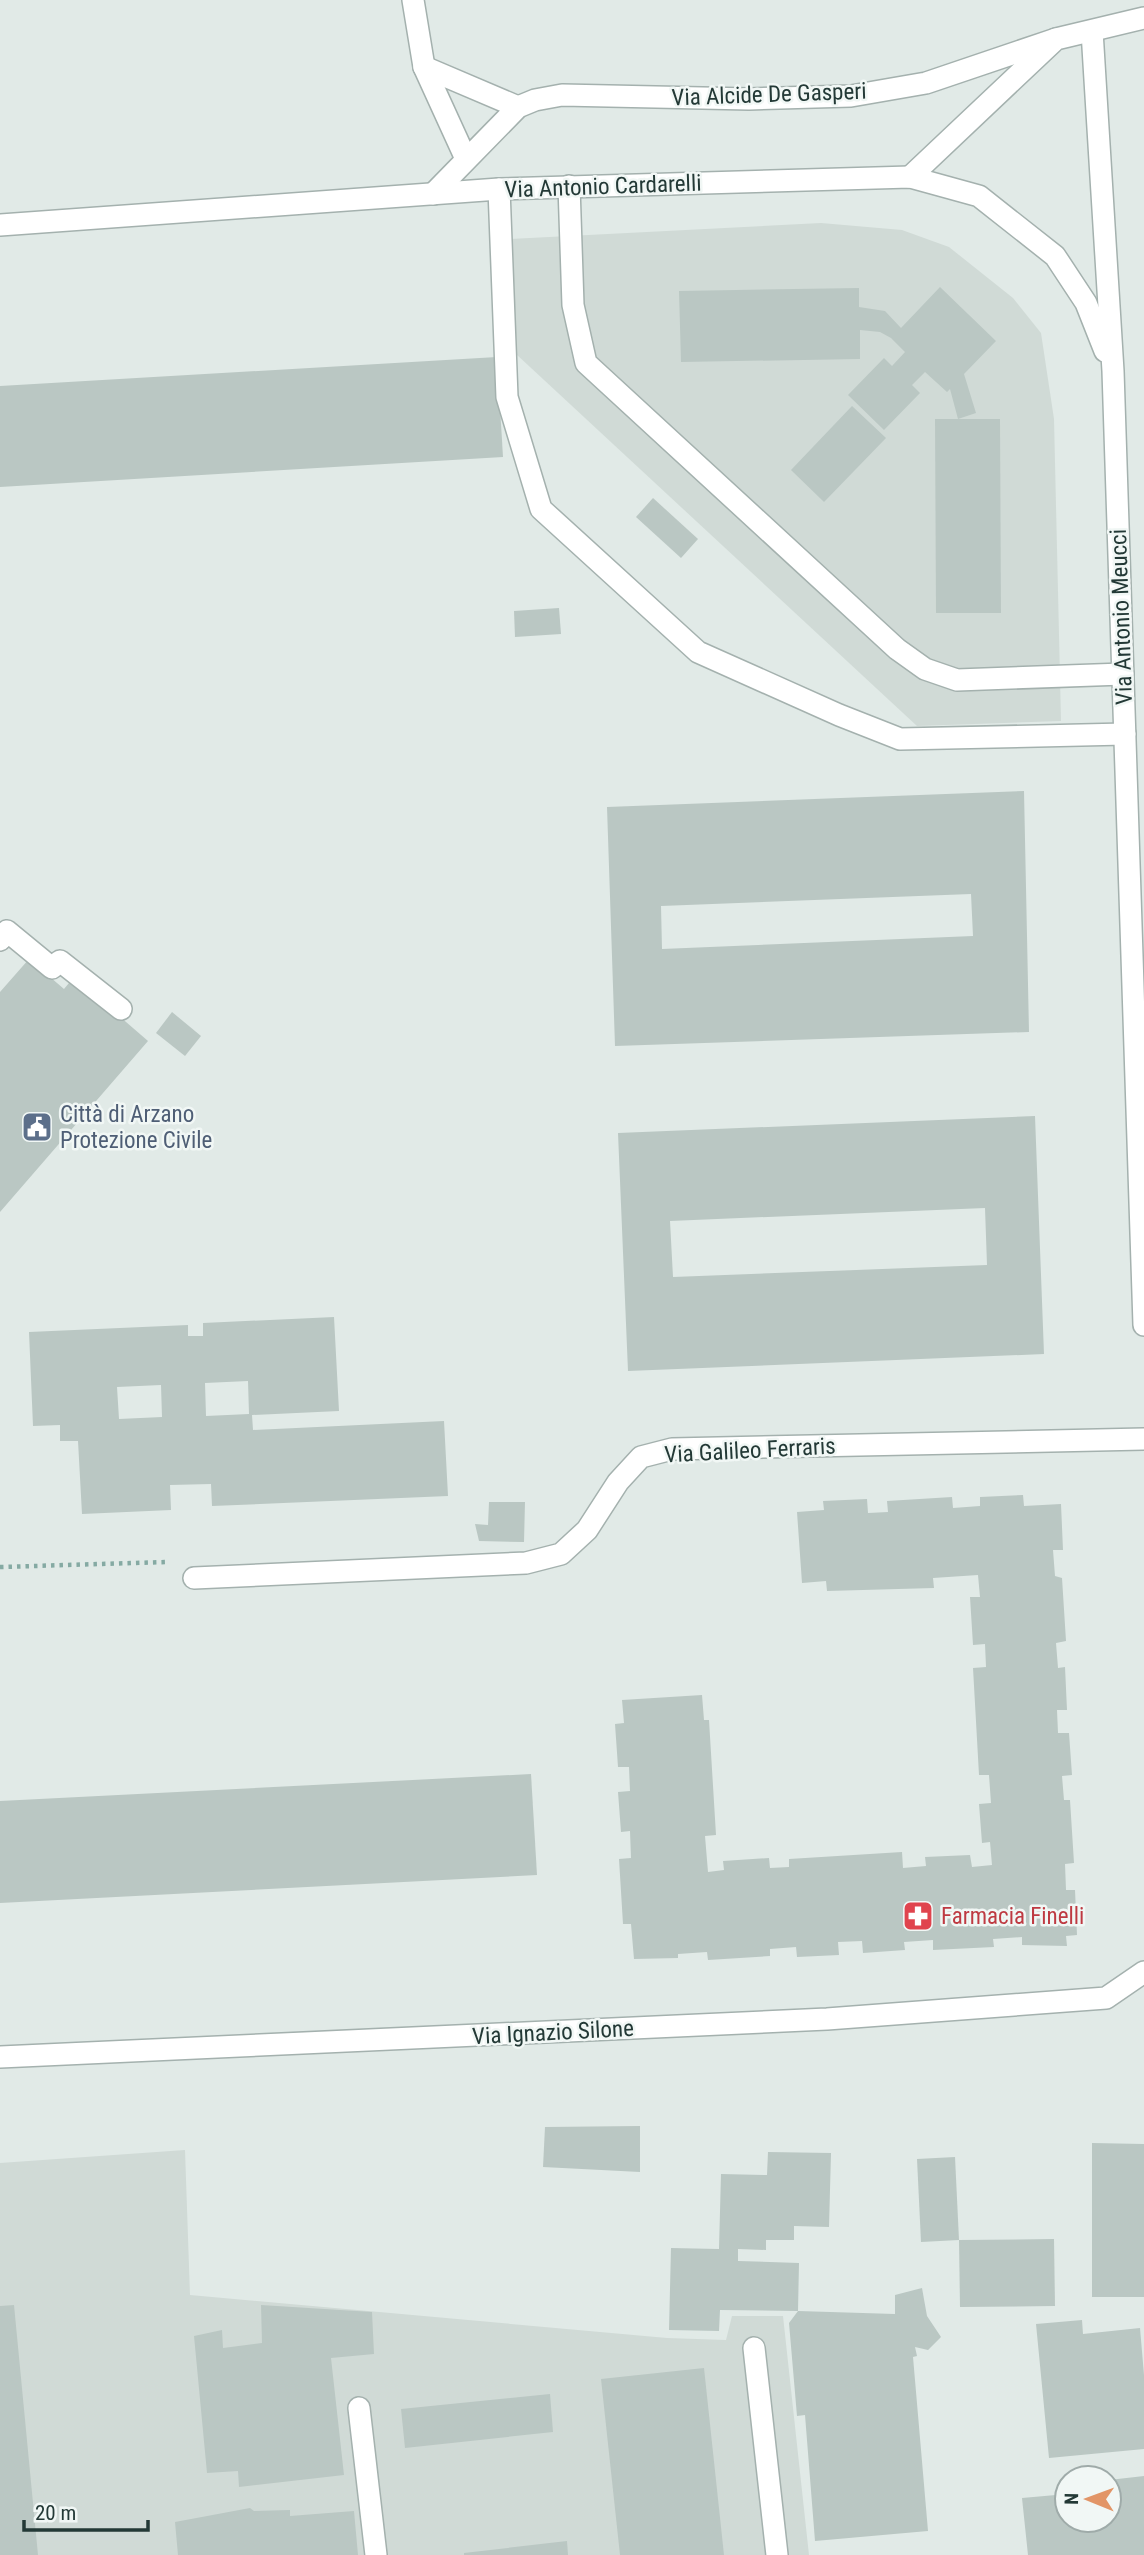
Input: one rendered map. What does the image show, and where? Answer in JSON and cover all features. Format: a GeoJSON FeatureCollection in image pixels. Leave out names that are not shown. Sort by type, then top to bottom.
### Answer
{"type":"FeatureCollection","features":[{"type":"Feature","properties":{"kind":"street"},"geometry":{"type":"LineString","coordinates":[[413,0],[424,67],[466,159]]}},
{"type":"Feature","properties":{"kind":"street","name":"Via Alcide De Gasperi"},"geometry":{"type":"LineString","coordinates":[[433,194],[518,107],[535,100],[562,95],[749,99],[851,96],[926,83],[1056,39],[1144,18]]}},
{"type":"Feature","properties":{"kind":"street"},"geometry":{"type":"LineString","coordinates":[[1093,31],[1113,371]]}},
{"type":"Feature","properties":{"kind":"street"},"geometry":{"type":"LineString","coordinates":[[910,177],[1056,39]]}},
{"type":"Feature","properties":{"kind":"street"},"geometry":{"type":"LineString","coordinates":[[424,67],[518,107]]}},
{"type":"Feature","properties":{"kind":"street","name":"Via Antonio Cardarelli"},"geometry":{"type":"LineString","coordinates":[[0,225],[499,189],[910,177],[979,196],[1055,256],[1086,303],[1113,371]]}},
{"type":"Feature","properties":{"kind":"street"},"geometry":{"type":"LineString","coordinates":[[569,186],[573,305],[586,363],[897,649],[925,669],[957,680],[1123,674]]}},
{"type":"Feature","properties":{"kind":"street"},"geometry":{"type":"LineString","coordinates":[[499,189],[507,397],[541,509],[698,652],[900,739],[1125,734]]}},
{"type":"Feature","properties":{"kind":"street","name":"Via Antonio Meucci"},"geometry":{"type":"LineString","coordinates":[[1113,371],[1144,1325]]}},
{"type":"Feature","properties":{"kind":"street"},"geometry":{"type":"LineString","coordinates":[[0,940],[7,931],[52,968],[60,961],[121,1009]]}},
{"type":"Feature","properties":{"kind":"street","name":"Via Galileo Ferraris"},"geometry":{"type":"LineString","coordinates":[[194,1578],[526,1563],[561,1554],[587,1530],[618,1482],[641,1457],[672,1449],[1144,1439]]}},
{"type":"Feature","properties":{"kind":"street","name":"Via Ignazio Silone"},"geometry":{"type":"LineString","coordinates":[[0,2057],[827,2019],[1106,1998],[1144,1972]]}},
{"type":"Feature","properties":{"kind":"street"},"geometry":{"type":"LineString","coordinates":[[754,2347],[777,2555]]}},
{"type":"Feature","properties":{"kind":"street"},"geometry":{"type":"LineString","coordinates":[[359,2408],[376,2555]]}},
{"type":"Feature","properties":{"kind":"path"},"geometry":{"type":"LineString","coordinates":[[0,1567],[165,1562],[194,1578]]}},
{"type":"Feature","properties":{"kind":"shaded area"},"geometry":{"type":"Polygon","coordinates":[[[821,223],[902,230],[949,247],[1013,298],[1041,333],[1054,419],[1061,721],[917,726],[516,354],[510,239],[821,223]]]}},
{"type":"Feature","properties":{"kind":"shaded area"},"geometry":{"type":"Polygon","coordinates":[[[185,2150],[190,2295],[667,2338],[726,2340],[732,2316],[783,2316],[809,2555],[0,2555],[0,2163],[185,2150]]]}},
{"type":"Feature","properties":{"kind":"building"},"geometry":{"type":"Polygon","coordinates":[[[940,287],[996,341],[964,374],[976,413],[958,419],[950,389],[947,392],[925,372],[912,385],[920,393],[884,430],[848,395],[884,358],[892,366],[905,352],[891,338],[880,332],[860,330],[860,359],[681,362],[679,291],[859,288],[859,307],[885,311],[901,328],[940,287]]]}},
{"type":"Feature","properties":{"kind":"building"},"geometry":{"type":"Polygon","coordinates":[[[497,357],[503,457],[0,487],[0,386],[497,357]]]}},
{"type":"Feature","properties":{"kind":"building"},"geometry":{"type":"Polygon","coordinates":[[[852,406],[886,438],[824,502],[791,470],[852,406]]]}},
{"type":"Feature","properties":{"kind":"building"},"geometry":{"type":"Polygon","coordinates":[[[935,419],[1000,419],[1001,613],[936,613],[935,419]]]}},
{"type":"Feature","properties":{"kind":"building"},"geometry":{"type":"Polygon","coordinates":[[[653,498],[698,539],[681,558],[636,517],[653,498]]]}},
{"type":"Feature","properties":{"kind":"building"},"geometry":{"type":"Polygon","coordinates":[[[559,608],[561,634],[515,637],[514,611],[559,608]]]}},
{"type":"Feature","properties":{"kind":"building"},"geometry":{"type":"Polygon","coordinates":[[[1024,791],[1029,1032],[615,1046],[607,807],[1024,791]],[[971,894],[661,906],[662,949],[973,936],[971,894]]]}},
{"type":"Feature","properties":{"kind":"building","name":"Città di Arzano Protezione Civile"},"geometry":{"type":"Polygon","coordinates":[[[29,959],[64,989],[74,977],[148,1041],[0,1212],[0,992],[29,959]]]}},
{"type":"Feature","properties":{"kind":"building"},"geometry":{"type":"Polygon","coordinates":[[[172,1012],[201,1036],[185,1056],[156,1033],[172,1012]]]}},
{"type":"Feature","properties":{"kind":"building"},"geometry":{"type":"Polygon","coordinates":[[[1035,1116],[1044,1354],[628,1371],[618,1133],[1035,1116]],[[985,1208],[670,1221],[673,1277],[987,1265],[985,1208]]]}},
{"type":"Feature","properties":{"kind":"building"},"geometry":{"type":"Polygon","coordinates":[[[334,1317],[339,1411],[252,1415],[253,1430],[444,1421],[448,1496],[212,1506],[211,1484],[170,1485],[171,1510],[82,1514],[78,1441],[60,1441],[60,1425],[33,1426],[29,1332],[188,1325],[188,1336],[203,1336],[203,1323],[334,1317]],[[248,1381],[205,1383],[206,1416],[249,1414],[248,1381]],[[161,1385],[117,1387],[119,1419],[162,1417],[161,1385]]]}},
{"type":"Feature","properties":{"kind":"building"},"geometry":{"type":"Polygon","coordinates":[[[1023,1495],[1024,1506],[1061,1504],[1063,1550],[1053,1550],[1055,1576],[1062,1578],[1066,1641],[1056,1643],[1058,1668],[1065,1667],[1067,1710],[1057,1710],[1058,1733],[1069,1733],[1072,1775],[1062,1776],[1064,1800],[1070,1800],[1074,1863],[1065,1864],[1066,1890],[1075,1890],[1077,1935],[1066,1936],[1067,1946],[1022,1945],[1022,1937],[993,1939],[994,1947],[933,1950],[933,1940],[904,1942],[905,1950],[863,1953],[862,1941],[838,1942],[839,1955],[797,1957],[796,1947],[770,1949],[770,1956],[708,1960],[707,1952],[678,1954],[678,1958],[634,1959],[631,1924],[623,1924],[619,1859],[631,1858],[630,1831],[621,1832],[618,1792],[630,1791],[629,1767],[618,1767],[615,1724],[624,1723],[622,1700],[702,1695],[704,1720],[709,1720],[716,1835],[705,1836],[708,1872],[724,1870],[723,1861],[769,1858],[770,1868],[789,1867],[789,1859],[902,1852],[903,1868],[926,1866],[925,1857],[970,1855],[972,1867],[992,1865],[990,1842],[982,1843],[979,1804],[991,1803],[989,1775],[979,1775],[973,1668],[986,1667],[985,1644],[973,1645],[970,1597],[980,1597],[978,1575],[933,1578],[934,1588],[827,1591],[826,1581],[802,1583],[797,1512],[824,1510],[823,1501],[867,1499],[868,1513],[888,1512],[887,1501],[952,1497],[953,1508],[980,1506],[980,1497],[1023,1495]]]}},
{"type":"Feature","properties":{"kind":"building"},"geometry":{"type":"Polygon","coordinates":[[[489,1502],[525,1502],[524,1542],[479,1541],[475,1524],[488,1525],[489,1502]]]}},
{"type":"Feature","properties":{"kind":"building"},"geometry":{"type":"Polygon","coordinates":[[[531,1774],[537,1875],[0,1903],[0,1801],[531,1774]]]}},
{"type":"Feature","properties":{"kind":"building"},"geometry":{"type":"Polygon","coordinates":[[[640,2126],[640,2172],[543,2167],[545,2127],[640,2126]]]}},
{"type":"Feature","properties":{"kind":"building"},"geometry":{"type":"Polygon","coordinates":[[[1092,2143],[1144,2144],[1144,2297],[1092,2297],[1092,2143]]]}},
{"type":"Feature","properties":{"kind":"building"},"geometry":{"type":"Polygon","coordinates":[[[768,2152],[831,2153],[829,2227],[794,2226],[794,2240],[766,2240],[766,2250],[738,2249],[738,2261],[799,2263],[798,2311],[720,2310],[719,2331],[669,2330],[671,2248],[719,2249],[721,2174],[767,2175],[768,2152]]]}},
{"type":"Feature","properties":{"kind":"building"},"geometry":{"type":"Polygon","coordinates":[[[955,2157],[959,2240],[921,2242],[917,2159],[955,2157]]]}},
{"type":"Feature","properties":{"kind":"building"},"geometry":{"type":"Polygon","coordinates":[[[1054,2239],[1055,2306],[960,2307],[959,2240],[1054,2239]]]}},
{"type":"Feature","properties":{"kind":"building"},"geometry":{"type":"Polygon","coordinates":[[[922,2288],[927,2316],[941,2337],[928,2350],[915,2347],[917,2356],[913,2357],[928,2531],[815,2541],[805,2415],[797,2416],[789,2323],[798,2311],[895,2314],[895,2295],[922,2288]]]}},
{"type":"Feature","properties":{"kind":"building"},"geometry":{"type":"Polygon","coordinates":[[[14,2305],[38,2555],[0,2555],[0,2306],[14,2305]]]}},
{"type":"Feature","properties":{"kind":"building"},"geometry":{"type":"Polygon","coordinates":[[[261,2305],[372,2312],[374,2354],[331,2358],[344,2475],[239,2487],[238,2471],[207,2473],[194,2336],[222,2330],[223,2348],[262,2343],[261,2305]]]}},
{"type":"Feature","properties":{"kind":"building"},"geometry":{"type":"Polygon","coordinates":[[[1082,2320],[1083,2334],[1140,2328],[1144,2375],[1144,2449],[1049,2458],[1036,2324],[1082,2320]]]}},
{"type":"Feature","properties":{"kind":"building"},"geometry":{"type":"Polygon","coordinates":[[[704,2368],[724,2555],[620,2555],[601,2379],[704,2368]]]}},
{"type":"Feature","properties":{"kind":"building"},"geometry":{"type":"Polygon","coordinates":[[[550,2394],[553,2432],[405,2448],[401,2409],[550,2394]]]}},
{"type":"Feature","properties":{"kind":"building"},"geometry":{"type":"Polygon","coordinates":[[[1144,2476],[1144,2555],[1028,2555],[1022,2498],[1053,2495],[1053,2534],[1123,2534],[1123,2478],[1144,2476]]]}},
{"type":"Feature","properties":{"kind":"building"},"geometry":{"type":"Polygon","coordinates":[[[250,2508],[254,2511],[290,2510],[290,2516],[354,2511],[358,2555],[178,2555],[175,2522],[250,2508]]]}},
{"type":"Feature","properties":{"kind":"building"},"geometry":{"type":"Polygon","coordinates":[[[567,2541],[568,2555],[464,2555],[464,2553],[567,2541]]]}},
{"type":"Feature","properties":{"kind":"place","name":"Città di Arzano Protezione Civile"},"geometry":{"type":"Point","coordinates":[37,1127]}},
{"type":"Feature","properties":{"kind":"place","name":"Farmacia Finelli"},"geometry":{"type":"Point","coordinates":[918,1916]}}]}
